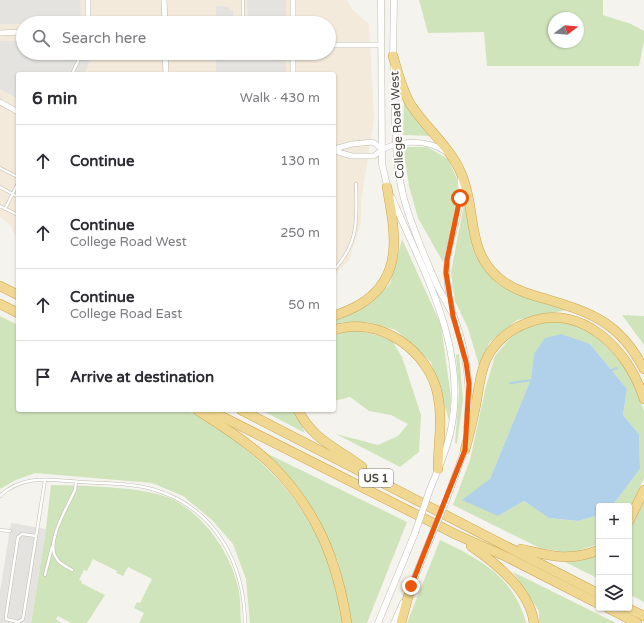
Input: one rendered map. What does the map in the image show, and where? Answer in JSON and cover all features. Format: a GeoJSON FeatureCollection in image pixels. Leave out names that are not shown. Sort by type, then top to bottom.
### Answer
{"type":"FeatureCollection","features":[{"type":"Feature","properties":{"kind":"highway"},"geometry":{"type":"LineString","coordinates":[[393,56],[405,96],[453,158],[463,179],[479,251],[494,273],[516,289],[585,311],[599,318],[621,337],[644,368]]}},
{"type":"Feature","properties":{"kind":"highway"},"geometry":{"type":"LineString","coordinates":[[336,315],[365,301],[376,291],[385,278],[392,262],[395,248],[395,235],[387,187]]}},
{"type":"Feature","properties":{"kind":"highway"},"geometry":{"type":"LineString","coordinates":[[0,286],[16,294]]}},
{"type":"Feature","properties":{"kind":"highway"},"geometry":{"type":"LineString","coordinates":[[0,304],[16,312]]}},
{"type":"Feature","properties":{"kind":"highway"},"geometry":{"type":"LineString","coordinates":[[465,450],[483,371],[491,351],[501,339],[517,327],[534,320],[557,317],[575,320],[593,328],[609,341],[622,356],[636,378],[644,399]]}},
{"type":"Feature","properties":{"kind":"highway"},"geometry":{"type":"LineString","coordinates":[[336,330],[359,326],[381,331],[400,341],[419,357],[431,374],[438,395],[441,432],[438,449],[438,469]]}},
{"type":"Feature","properties":{"kind":"highway"},"geometry":{"type":"LineString","coordinates":[[200,412],[231,432],[270,464],[296,493],[315,522],[331,556],[341,588],[347,623]]}},
{"type":"Feature","properties":{"kind":"highway","name":"US 1"},"geometry":{"type":"LineString","coordinates":[[213,412],[457,535],[507,557],[596,602]]}},
{"type":"Feature","properties":{"kind":"highway","name":"US 1"},"geometry":{"type":"LineString","coordinates":[[245,412],[596,592]]}},
{"type":"Feature","properties":{"kind":"highway"},"geometry":{"type":"LineString","coordinates":[[299,412],[305,424],[325,443],[349,457],[380,481]]}},
{"type":"Feature","properties":{"kind":"highway"},"geometry":{"type":"LineString","coordinates":[[632,514],[644,490]]}},
{"type":"Feature","properties":{"kind":"highway"},"geometry":{"type":"LineString","coordinates":[[457,535],[485,556],[513,583],[526,601],[534,623]]}},
{"type":"Feature","properties":{"kind":"highway"},"geometry":{"type":"LineString","coordinates":[[510,547],[557,558],[585,556],[596,551]]}},
{"type":"Feature","properties":{"kind":"highway"},"geometry":{"type":"LineString","coordinates":[[401,623],[411,586]]}},
{"type":"Feature","properties":{"kind":"highway"},"geometry":{"type":"LineString","coordinates":[[632,610],[644,616]]}},
{"type":"Feature","properties":{"kind":"highway"},"geometry":{"type":"LineString","coordinates":[[614,611],[637,623]]}},
{"type":"Feature","properties":{"kind":"street"},"geometry":{"type":"LineString","coordinates":[[88,0],[88,16]]}},
{"type":"Feature","properties":{"kind":"street"},"geometry":{"type":"LineString","coordinates":[[164,0],[165,16]]}},
{"type":"Feature","properties":{"kind":"street"},"geometry":{"type":"LineString","coordinates":[[293,0],[293,16]]}},
{"type":"Feature","properties":{"kind":"street","name":"College Road West"},"geometry":{"type":"LineString","coordinates":[[378,623],[448,444],[453,414],[455,388],[453,358],[440,313],[387,187],[382,164],[380,45],[381,0]]}},
{"type":"Feature","properties":{"kind":"street","name":"College Road West"},"geometry":{"type":"LineString","coordinates":[[394,0],[393,56],[396,145],[400,185],[407,210],[437,284],[453,316],[463,348],[469,384],[465,450],[446,501],[394,623]]}},
{"type":"Feature","properties":{"kind":"street"},"geometry":{"type":"LineString","coordinates":[[0,33],[16,32]]}},
{"type":"Feature","properties":{"kind":"street"},"geometry":{"type":"LineString","coordinates":[[336,45],[380,45]]}},
{"type":"Feature","properties":{"kind":"street"},"geometry":{"type":"LineString","coordinates":[[166,60],[166,72]]}},
{"type":"Feature","properties":{"kind":"street"},"geometry":{"type":"LineString","coordinates":[[293,60],[293,72]]}},
{"type":"Feature","properties":{"kind":"street"},"geometry":{"type":"LineString","coordinates":[[0,102],[16,111]]}},
{"type":"Feature","properties":{"kind":"street"},"geometry":{"type":"LineString","coordinates":[[336,149],[352,144],[373,142],[382,149]]}},
{"type":"Feature","properties":{"kind":"street"},"geometry":{"type":"LineString","coordinates":[[336,151],[352,156],[374,156],[382,149],[396,145],[420,142],[432,145],[453,158],[459,173],[461,189],[446,273],[453,316]]}},
{"type":"Feature","properties":{"kind":"lane"},"geometry":{"type":"LineString","coordinates":[[243,0],[244,16]]}},
{"type":"Feature","properties":{"kind":"lane"},"geometry":{"type":"LineString","coordinates":[[73,72],[79,60]]}},
{"type":"Feature","properties":{"kind":"lane"},"geometry":{"type":"LineString","coordinates":[[0,168],[16,176]]}},
{"type":"Feature","properties":{"kind":"lane"},"geometry":{"type":"LineString","coordinates":[[336,267],[350,248],[356,230],[356,184]]}},
{"type":"Feature","properties":{"kind":"lane"},"geometry":{"type":"LineString","coordinates":[[0,187],[16,195]]}},
{"type":"Feature","properties":{"kind":"lane"},"geometry":{"type":"LineString","coordinates":[[5,209],[16,187]]}},
{"type":"Feature","properties":{"kind":"lane"},"geometry":{"type":"LineString","coordinates":[[0,206],[16,214]]}},
{"type":"Feature","properties":{"kind":"lane"},"geometry":{"type":"LineString","coordinates":[[0,496],[13,486],[28,480],[44,480],[134,485],[152,489],[175,498],[202,517],[223,541],[238,572],[243,592],[245,623]]}},
{"type":"Feature","properties":{"kind":"lane"},"geometry":{"type":"LineString","coordinates":[[36,536],[22,534],[18,537],[6,619],[18,622],[23,619],[36,536],[44,480]]}},
{"type":"Feature","properties":{"kind":"lane"},"geometry":{"type":"LineString","coordinates":[[45,575],[54,537],[75,490],[76,482]]}},
{"type":"Feature","properties":{"kind":"lane"},"geometry":{"type":"LineString","coordinates":[[0,530],[10,531]]}},
{"type":"Feature","properties":{"kind":"lane"},"geometry":{"type":"LineString","coordinates":[[52,547],[56,559],[72,570]]}},
{"type":"Feature","properties":{"kind":"shaded area"},"geometry":{"type":"Polygon","coordinates":[[[0,0],[347,0],[353,10],[369,24],[374,118],[361,202],[361,222],[349,260],[336,274],[336,72],[16,72],[16,236],[9,224],[0,217],[0,0]]]}},
{"type":"Feature","properties":{"kind":"shaded area"},"geometry":{"type":"Polygon","coordinates":[[[0,0],[80,0],[81,16],[16,16],[16,24],[0,24],[0,0]]]}},
{"type":"Feature","properties":{"kind":"shaded area"},"geometry":{"type":"Polygon","coordinates":[[[247,0],[286,0],[286,16],[248,16],[247,0]]]}},
{"type":"Feature","properties":{"kind":"shaded area"},"geometry":{"type":"Polygon","coordinates":[[[216,6],[229,7],[229,10],[233,10],[233,16],[216,16],[216,6]]]}},
{"type":"Feature","properties":{"kind":"shaded area"},"geometry":{"type":"Polygon","coordinates":[[[0,41],[16,41],[16,60],[91,60],[85,72],[16,72],[16,98],[0,89],[0,41]]]}},
{"type":"Feature","properties":{"kind":"shaded area"},"geometry":{"type":"Polygon","coordinates":[[[216,60],[286,60],[286,72],[216,72],[216,60]]]}},
{"type":"Feature","properties":{"kind":"shaded area"},"geometry":{"type":"Polygon","coordinates":[[[11,523],[46,529],[31,623],[0,623],[0,591],[11,523]]]}},
{"type":"Feature","properties":{"kind":"green space"},"geometry":{"type":"Polygon","coordinates":[[[419,0],[603,0],[603,15],[631,24],[644,31],[644,41],[639,66],[487,66],[484,32],[428,33],[419,0]]]}},
{"type":"Feature","properties":{"kind":"green space"},"geometry":{"type":"Polygon","coordinates":[[[404,97],[432,136],[403,135],[404,97]]]}},
{"type":"Feature","properties":{"kind":"green space"},"geometry":{"type":"Polygon","coordinates":[[[403,147],[427,147],[448,159],[457,179],[458,198],[443,262],[418,218],[409,186],[403,147]]]}},
{"type":"Feature","properties":{"kind":"green space"},"geometry":{"type":"Polygon","coordinates":[[[465,199],[474,246],[491,277],[527,296],[567,310],[517,320],[489,343],[480,369],[468,328],[455,301],[451,272],[465,199]]]}},
{"type":"Feature","properties":{"kind":"green space"},"geometry":{"type":"Polygon","coordinates":[[[402,239],[441,325],[451,398],[449,420],[431,362],[396,330],[367,322],[343,322],[336,324],[336,319],[367,306],[390,284],[402,239]]]}},
{"type":"Feature","properties":{"kind":"green space"},"geometry":{"type":"Polygon","coordinates":[[[622,315],[644,316],[644,345],[622,315]]]}},
{"type":"Feature","properties":{"kind":"green space"},"geometry":{"type":"Polygon","coordinates":[[[0,316],[16,324],[16,412],[190,412],[236,441],[258,460],[278,479],[311,525],[323,550],[333,578],[338,595],[342,623],[250,623],[246,579],[233,544],[212,520],[183,496],[152,483],[35,473],[16,480],[0,489],[0,316]]]}},
{"type":"Feature","properties":{"kind":"green space"},"geometry":{"type":"Polygon","coordinates":[[[552,320],[586,326],[627,367],[644,411],[644,478],[632,504],[614,503],[640,469],[639,434],[623,415],[627,389],[590,344],[534,354],[531,379],[490,479],[498,516],[524,501],[549,518],[578,521],[596,516],[596,545],[570,553],[540,548],[453,505],[470,460],[486,386],[495,356],[511,337],[526,327],[552,320]]]}},
{"type":"Feature","properties":{"kind":"green space"},"geometry":{"type":"Polygon","coordinates":[[[353,329],[391,339],[402,357],[421,415],[419,452],[400,467],[336,434],[378,445],[398,436],[408,424],[391,415],[369,411],[350,397],[336,400],[336,335],[353,329]]]}},
{"type":"Feature","properties":{"kind":"green space"},"geometry":{"type":"Polygon","coordinates":[[[459,354],[463,399],[457,444],[455,443],[459,392],[456,355],[459,354]]]}},
{"type":"Feature","properties":{"kind":"green space"},"geometry":{"type":"Polygon","coordinates":[[[265,412],[296,412],[305,433],[265,412]]]}},
{"type":"Feature","properties":{"kind":"green space"},"geometry":{"type":"Polygon","coordinates":[[[266,453],[407,522],[367,623],[350,623],[338,561],[300,492],[266,453]]]}},
{"type":"Feature","properties":{"kind":"green space"},"geometry":{"type":"Polygon","coordinates":[[[51,485],[96,486],[131,489],[162,495],[185,507],[205,525],[228,558],[240,598],[241,623],[139,623],[144,613],[134,608],[137,602],[140,603],[152,579],[128,567],[123,576],[116,573],[117,571],[93,559],[87,571],[84,570],[79,580],[82,581],[81,583],[105,595],[87,623],[71,623],[58,616],[56,619],[60,623],[31,623],[46,529],[51,485]]]}},
{"type":"Feature","properties":{"kind":"green space"},"geometry":{"type":"Polygon","coordinates":[[[644,502],[644,602],[632,596],[632,524],[644,502]]]}},
{"type":"Feature","properties":{"kind":"green space"},"geometry":{"type":"Polygon","coordinates":[[[440,540],[482,562],[494,571],[513,593],[526,623],[407,623],[440,540]]]}},
{"type":"Feature","properties":{"kind":"green space"},"geometry":{"type":"Polygon","coordinates":[[[596,553],[596,578],[561,560],[596,553]]]}},
{"type":"Feature","properties":{"kind":"green space"},"geometry":{"type":"Polygon","coordinates":[[[513,572],[616,623],[539,623],[539,611],[513,572]]]}},
{"type":"Feature","properties":{"kind":"water"},"geometry":{"type":"Polygon","coordinates":[[[561,334],[590,344],[627,389],[623,415],[639,434],[640,469],[614,503],[596,503],[596,516],[578,521],[549,518],[524,501],[498,516],[462,500],[490,479],[531,379],[534,354],[545,338],[561,334]]]}},
{"type":"Feature","properties":{"kind":"waterway"},"geometry":{"type":"LineString","coordinates":[[609,371],[617,368]]}},
{"type":"Feature","properties":{"kind":"waterway"},"geometry":{"type":"LineString","coordinates":[[510,383],[533,380]]}},
{"type":"Feature","properties":{"kind":"route"},"geometry":{"type":"LineString","coordinates":[[411,586],[465,450],[469,409],[469,384],[462,341],[453,316],[447,288],[446,273],[447,260],[460,198]]}}]}
